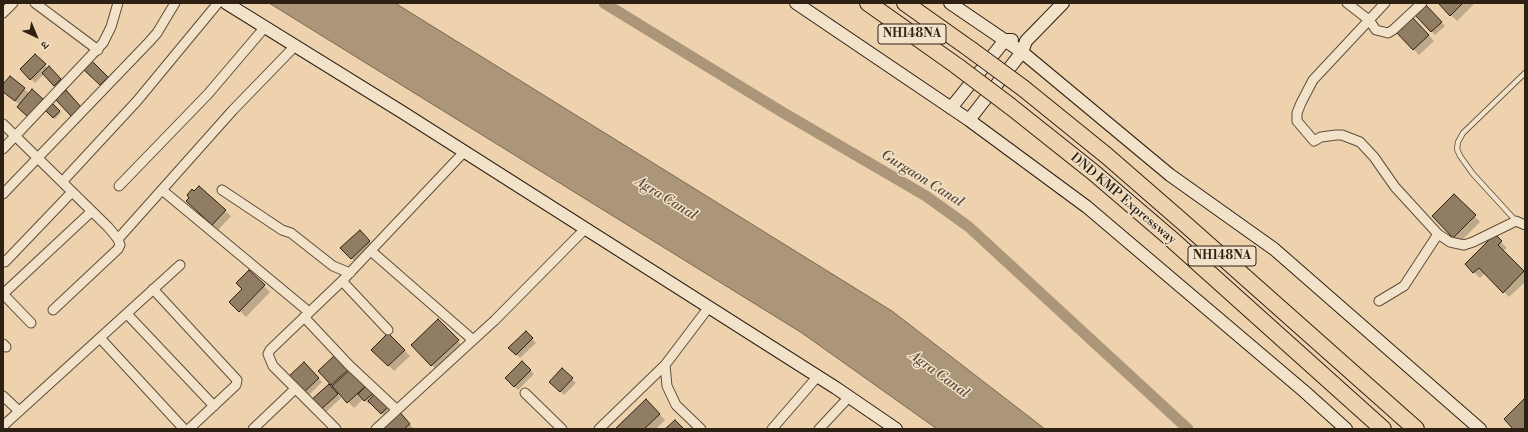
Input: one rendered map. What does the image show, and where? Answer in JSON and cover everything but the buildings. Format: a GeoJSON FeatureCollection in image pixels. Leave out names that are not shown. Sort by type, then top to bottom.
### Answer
{"type":"FeatureCollection","features":[{"type":"Feature","properties":{"kind":"highway","name":"DND KMP Expressway"},"geometry":{"type":"LineString","coordinates":[[868,3],[957,66],[1093,172],[1169,237],[1382,429]]}},
{"type":"Feature","properties":{"kind":"highway","name":"DND KMP Expressway"},"geometry":{"type":"LineString","coordinates":[[905,3],[1023,88],[1107,156],[1184,222],[1416,429]]}},
{"type":"Feature","properties":{"kind":"street"},"geometry":{"type":"LineString","coordinates":[[3,13],[13,3]]}},
{"type":"Feature","properties":{"kind":"street"},"geometry":{"type":"LineString","coordinates":[[35,3],[98,50]]}},
{"type":"Feature","properties":{"kind":"street"},"geometry":{"type":"LineString","coordinates":[[3,149],[98,50],[109,32],[118,3]]}},
{"type":"Feature","properties":{"kind":"street"},"geometry":{"type":"LineString","coordinates":[[3,194],[157,33],[174,3]]}},
{"type":"Feature","properties":{"kind":"street"},"geometry":{"type":"LineString","coordinates":[[62,182],[137,101],[218,3]]}},
{"type":"Feature","properties":{"kind":"street"},"geometry":{"type":"LineString","coordinates":[[226,3],[296,45],[709,307],[896,429]]}},
{"type":"Feature","properties":{"kind":"street"},"geometry":{"type":"LineString","coordinates":[[796,3],[969,120],[1087,207],[1305,392],[1346,429]]}},
{"type":"Feature","properties":{"kind":"street"},"geometry":{"type":"LineString","coordinates":[[950,3],[1005,40],[1024,46],[1170,176],[1274,249],[1480,429]]}},
{"type":"Feature","properties":{"kind":"street"},"geometry":{"type":"LineString","coordinates":[[969,120],[1024,46],[1064,3]]}},
{"type":"Feature","properties":{"kind":"street"},"geometry":{"type":"LineString","coordinates":[[1347,3],[1369,20],[1376,30],[1388,33],[1422,3]]}},
{"type":"Feature","properties":{"kind":"street"},"geometry":{"type":"LineString","coordinates":[[1384,3],[1313,80],[1297,113],[1297,121],[1314,141],[1321,137],[1342,135],[1360,142],[1374,157],[1395,187],[1438,234],[1450,242],[1464,245],[1516,221],[1525,225]]}},
{"type":"Feature","properties":{"kind":"street"},"geometry":{"type":"LineString","coordinates":[[119,186],[208,94],[265,27]]}},
{"type":"Feature","properties":{"kind":"street"},"geometry":{"type":"LineString","coordinates":[[951,108],[1005,40]]}},
{"type":"Feature","properties":{"kind":"street"},"geometry":{"type":"LineString","coordinates":[[118,239],[233,110],[296,45]]}},
{"type":"Feature","properties":{"kind":"street"},"geometry":{"type":"LineString","coordinates":[[3,124],[92,211],[118,239],[120,244],[118,249],[53,310]]}},
{"type":"Feature","properties":{"kind":"street"},"geometry":{"type":"LineString","coordinates":[[336,429],[273,366],[268,354],[272,348],[306,314],[350,273],[464,152]]}},
{"type":"Feature","properties":{"kind":"street"},"geometry":{"type":"LineString","coordinates":[[162,190],[306,314],[349,365],[396,409]]}},
{"type":"Feature","properties":{"kind":"street"},"geometry":{"type":"LineString","coordinates":[[222,190],[270,222],[291,233],[333,266],[350,273]]}},
{"type":"Feature","properties":{"kind":"street"},"geometry":{"type":"LineString","coordinates":[[5,262],[72,192]]}},
{"type":"Feature","properties":{"kind":"street"},"geometry":{"type":"LineString","coordinates":[[31,323],[3,294],[92,211]]}},
{"type":"Feature","properties":{"kind":"street"},"geometry":{"type":"LineString","coordinates":[[376,429],[396,409],[473,340],[585,229]]}},
{"type":"Feature","properties":{"kind":"street"},"geometry":{"type":"LineString","coordinates":[[1379,301],[1404,286],[1438,234]]}},
{"type":"Feature","properties":{"kind":"street"},"geometry":{"type":"LineString","coordinates":[[371,251],[473,340]]}},
{"type":"Feature","properties":{"kind":"street"},"geometry":{"type":"LineString","coordinates":[[3,426],[180,265]]}},
{"type":"Feature","properties":{"kind":"street"},"geometry":{"type":"LineString","coordinates":[[342,281],[388,330]]}},
{"type":"Feature","properties":{"kind":"street"},"geometry":{"type":"LineString","coordinates":[[154,289],[237,380],[236,385],[189,429]]}},
{"type":"Feature","properties":{"kind":"street"},"geometry":{"type":"LineString","coordinates":[[599,429],[665,365],[709,307]]}},
{"type":"Feature","properties":{"kind":"street"},"geometry":{"type":"LineString","coordinates":[[127,314],[214,406]]}},
{"type":"Feature","properties":{"kind":"street"},"geometry":{"type":"LineString","coordinates":[[100,338],[184,429]]}},
{"type":"Feature","properties":{"kind":"street"},"geometry":{"type":"LineString","coordinates":[[665,365],[667,386],[676,406],[701,429]]}},
{"type":"Feature","properties":{"kind":"street"},"geometry":{"type":"LineString","coordinates":[[772,429],[818,377]]}},
{"type":"Feature","properties":{"kind":"street"},"geometry":{"type":"LineString","coordinates":[[253,429],[295,389]]}},
{"type":"Feature","properties":{"kind":"street"},"geometry":{"type":"LineString","coordinates":[[525,393],[562,429]]}},
{"type":"Feature","properties":{"kind":"street"},"geometry":{"type":"LineString","coordinates":[[3,396],[19,411]]}},
{"type":"Feature","properties":{"kind":"street"},"geometry":{"type":"LineString","coordinates":[[819,429],[849,397]]}},
{"type":"Feature","properties":{"kind":"lane"},"geometry":{"type":"LineString","coordinates":[[1516,221],[1473,174],[1460,156],[1457,149],[1458,142],[1463,133],[1525,73]]}},
{"type":"Feature","properties":{"kind":"water","name":"Agra Canal"},"geometry":{"type":"Polygon","coordinates":[[[269,3],[395,3],[892,311],[1045,429],[937,429],[802,333],[269,3]]]}},
{"type":"Feature","properties":{"kind":"waterway","name":"Gurgaon Canal"},"geometry":{"type":"LineString","coordinates":[[604,3],[782,112],[926,196],[969,227],[1188,429]]}}]}
